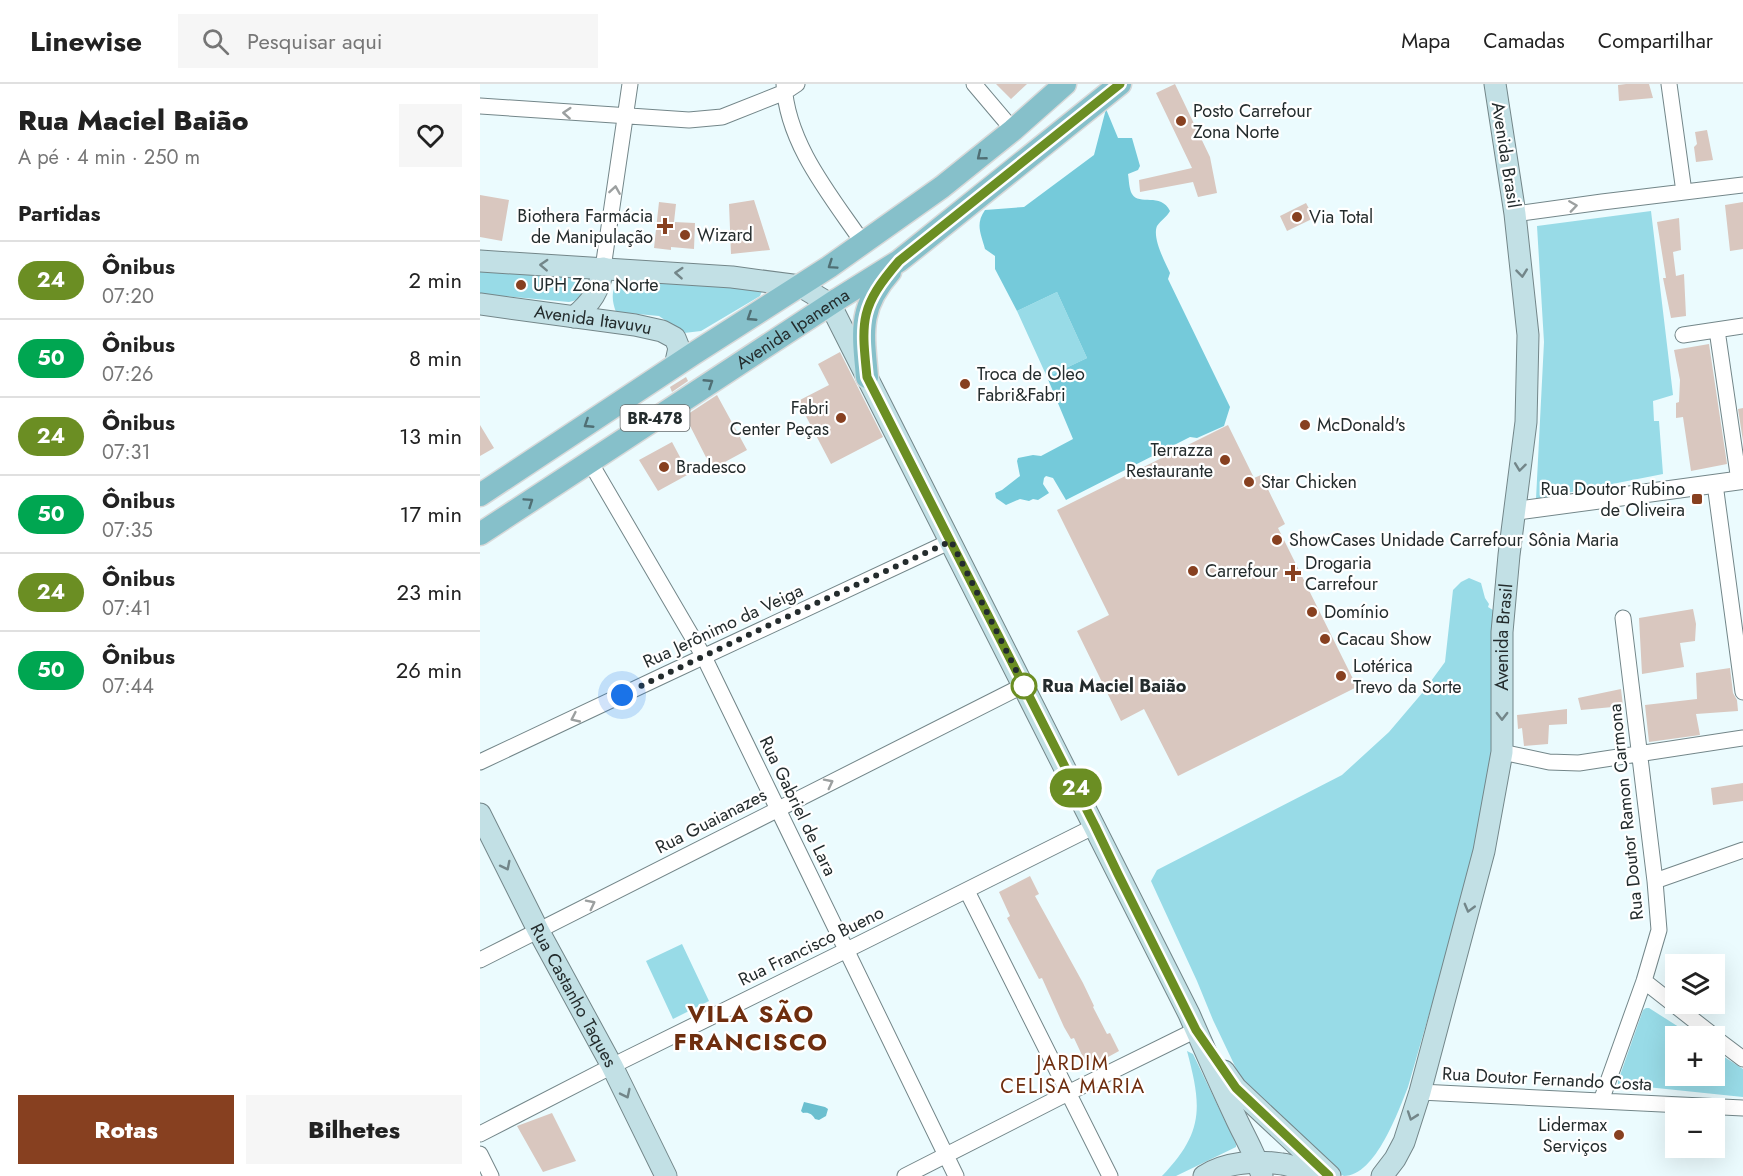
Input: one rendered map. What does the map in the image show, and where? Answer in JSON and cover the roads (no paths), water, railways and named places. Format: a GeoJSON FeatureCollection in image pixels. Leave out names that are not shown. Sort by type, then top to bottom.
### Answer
{"type":"FeatureCollection","features":[{"type":"Feature","properties":{"kind":"main road"},"geometry":{"type":"LineString","coordinates":[[1044,146],[1107,84]]}},
{"type":"Feature","properties":{"kind":"main road","name":"Avenida Ipanema"},"geometry":{"type":"LineString","coordinates":[[480,534],[899,261],[1120,84]]}},
{"type":"Feature","properties":{"kind":"main road","name":"Avenida Brasil"},"geometry":{"type":"LineString","coordinates":[[1382,1176],[1395,1160],[1404,1142],[1420,1092],[1484,851],[1502,752],[1502,632],[1509,555],[1526,423],[1528,335],[1515,214],[1495,84]]}},
{"type":"Feature","properties":{"kind":"main road","name":"Avenida Ipanema"},"geometry":{"type":"LineString","coordinates":[[480,495],[863,243],[942,187],[1064,86]]}},
{"type":"Feature","properties":{"kind":"main road"},"geometry":{"type":"LineString","coordinates":[[480,261],[732,277],[800,286],[830,304],[1095,826],[1196,1030],[1260,1169]]}},
{"type":"Feature","properties":{"kind":"main road"},"geometry":{"type":"LineString","coordinates":[[867,377],[864,331],[868,305],[881,282],[899,261]]}},
{"type":"Feature","properties":{"kind":"main road"},"geometry":{"type":"LineString","coordinates":[[574,317],[587,307],[611,268]]}},
{"type":"Feature","properties":{"kind":"main road"},"geometry":{"type":"LineString","coordinates":[[611,268],[607,296],[612,322]]}},
{"type":"Feature","properties":{"kind":"main road","name":"Avenida Itavuvu"},"geometry":{"type":"LineString","coordinates":[[480,304],[662,331],[675,338],[679,348],[675,366]]}},
{"type":"Feature","properties":{"kind":"main road","name":"Rua Castanho Taques"},"geometry":{"type":"LineString","coordinates":[[480,813],[538,930],[612,1066],[666,1176]]}},
{"type":"Feature","properties":{"kind":"main road"},"geometry":{"type":"LineString","coordinates":[[1196,1030],[1236,1088],[1330,1176]]}},
{"type":"Feature","properties":{"kind":"main road"},"geometry":{"type":"LineString","coordinates":[[1204,1176],[1214,1170],[1241,1163],[1260,1169],[1283,1164],[1313,1176]]}},
{"type":"Feature","properties":{"kind":"street"},"geometry":{"type":"LineString","coordinates":[[611,268],[630,84]]}},
{"type":"Feature","properties":{"kind":"street"},"geometry":{"type":"LineString","coordinates":[[974,84],[1013,130]]}},
{"type":"Feature","properties":{"kind":"street"},"geometry":{"type":"LineString","coordinates":[[1670,84],[1684,192]]}},
{"type":"Feature","properties":{"kind":"street"},"geometry":{"type":"LineString","coordinates":[[480,106],[689,120],[722,117],[789,87],[795,133],[812,167],[863,243]]}},
{"type":"Feature","properties":{"kind":"street"},"geometry":{"type":"LineString","coordinates":[[1515,214],[1743,185]]}},
{"type":"Feature","properties":{"kind":"street"},"geometry":{"type":"LineString","coordinates":[[1683,335],[1743,326]]}},
{"type":"Feature","properties":{"kind":"street"},"geometry":{"type":"LineString","coordinates":[[1515,511],[1741,481],[1717,330]]}},
{"type":"Feature","properties":{"kind":"street","name":"Rua Gabriel de Lara"},"geometry":{"type":"LineString","coordinates":[[590,462],[704,657],[957,1176]]}},
{"type":"Feature","properties":{"kind":"street"},"geometry":{"type":"LineString","coordinates":[[1715,484],[1743,692]]}},
{"type":"Feature","properties":{"kind":"street","name":"Rua Jerônimo da Veiga"},"geometry":{"type":"LineString","coordinates":[[480,762],[951,541]]}},
{"type":"Feature","properties":{"kind":"street","name":"Rua Doutor Ramon Carmona"},"geometry":{"type":"LineString","coordinates":[[1602,1101],[1644,981],[1659,930],[1623,618]]}},
{"type":"Feature","properties":{"kind":"street","name":"Rua Guaianazes"},"geometry":{"type":"LineString","coordinates":[[480,960],[1024,685]]}},
{"type":"Feature","properties":{"kind":"street"},"geometry":{"type":"LineString","coordinates":[[1502,752],[1549,762],[1579,763],[1743,738]]}},
{"type":"Feature","properties":{"kind":"street","name":"Rua Francisco Bueno"},"geometry":{"type":"LineString","coordinates":[[480,1134],[1095,826]]}},
{"type":"Feature","properties":{"kind":"street"},"geometry":{"type":"LineString","coordinates":[[1655,881],[1743,850]]}},
{"type":"Feature","properties":{"kind":"street"},"geometry":{"type":"LineString","coordinates":[[967,891],[1110,1176]]}},
{"type":"Feature","properties":{"kind":"street"},"geometry":{"type":"LineString","coordinates":[[1644,981],[1700,1026]]}},
{"type":"Feature","properties":{"kind":"street"},"geometry":{"type":"LineString","coordinates":[[905,1176],[1196,1030]]}},
{"type":"Feature","properties":{"kind":"street"},"geometry":{"type":"LineString","coordinates":[[1725,1045],[1743,1059]]}},
{"type":"Feature","properties":{"kind":"street","name":"Rua Doutor Fernando Costa"},"geometry":{"type":"LineString","coordinates":[[1420,1092],[1743,1108]]}},
{"type":"Feature","properties":{"kind":"street"},"geometry":{"type":"LineString","coordinates":[[480,1154],[491,1176]]}},
{"type":"Feature","properties":{"kind":"place","name":"Posto Carrefour Zona Norte"},"geometry":{"type":"Point","coordinates":[1181,121]}},
{"type":"Feature","properties":{"kind":"place","name":"Via Total"},"geometry":{"type":"Point","coordinates":[1297,217]}},
{"type":"Feature","properties":{"kind":"place","name":"Biothera Farmácia de Manipulação"},"geometry":{"type":"Point","coordinates":[665,226]}},
{"type":"Feature","properties":{"kind":"place","name":"Wizard"},"geometry":{"type":"Point","coordinates":[685,235]}},
{"type":"Feature","properties":{"kind":"place","name":"UPH Zona Norte"},"geometry":{"type":"Point","coordinates":[521,285]}},
{"type":"Feature","properties":{"kind":"place","name":"Troca de Oleo Fabri&Fabri"},"geometry":{"type":"Point","coordinates":[965,384]}},
{"type":"Feature","properties":{"kind":"place","name":"Fabri Center Peças"},"geometry":{"type":"Point","coordinates":[841,418]}},
{"type":"Feature","properties":{"kind":"place","name":"McDonald's"},"geometry":{"type":"Point","coordinates":[1305,425]}},
{"type":"Feature","properties":{"kind":"place","name":"Terrazza Restaurante"},"geometry":{"type":"Point","coordinates":[1225,460]}},
{"type":"Feature","properties":{"kind":"place","name":"Bradesco"},"geometry":{"type":"Point","coordinates":[664,467]}},
{"type":"Feature","properties":{"kind":"place","name":"Star Chicken"},"geometry":{"type":"Point","coordinates":[1249,482]}},
{"type":"Feature","properties":{"kind":"place","name":"Rua Doutor Rubino de Oliveira"},"geometry":{"type":"Point","coordinates":[1697,499]}},
{"type":"Feature","properties":{"kind":"place","name":"ShowCases Unidade Carrefour Sônia Maria"},"geometry":{"type":"Point","coordinates":[1277,540]}},
{"type":"Feature","properties":{"kind":"place","name":"Carrefour"},"geometry":{"type":"Point","coordinates":[1193,571]}},
{"type":"Feature","properties":{"kind":"place","name":"Drogaria Carrefour"},"geometry":{"type":"Point","coordinates":[1293,573]}},
{"type":"Feature","properties":{"kind":"place","name":"Domínio"},"geometry":{"type":"Point","coordinates":[1312,612]}},
{"type":"Feature","properties":{"kind":"place","name":"Cacau Show"},"geometry":{"type":"Point","coordinates":[1325,639]}},
{"type":"Feature","properties":{"kind":"place","name":"Lotérica Trevo da Sorte"},"geometry":{"type":"Point","coordinates":[1341,676]}},
{"type":"Feature","properties":{"kind":"place","name":"Rua Maciel Baião"},"geometry":{"type":"Point","coordinates":[1024,686]}},
{"type":"Feature","properties":{"kind":"place","name":"Lidermax Serviços"},"geometry":{"type":"Point","coordinates":[1619,1135]}},
{"type":"Feature","properties":{"kind":"district","name":"VILA SÃO FRANCISCO"},"geometry":{"type":"Point","coordinates":[751,1028]}},
{"type":"Feature","properties":{"kind":"district","name":"JARDIM CELISA MARIA"},"geometry":{"type":"Point","coordinates":[1073,1074]}}]}
